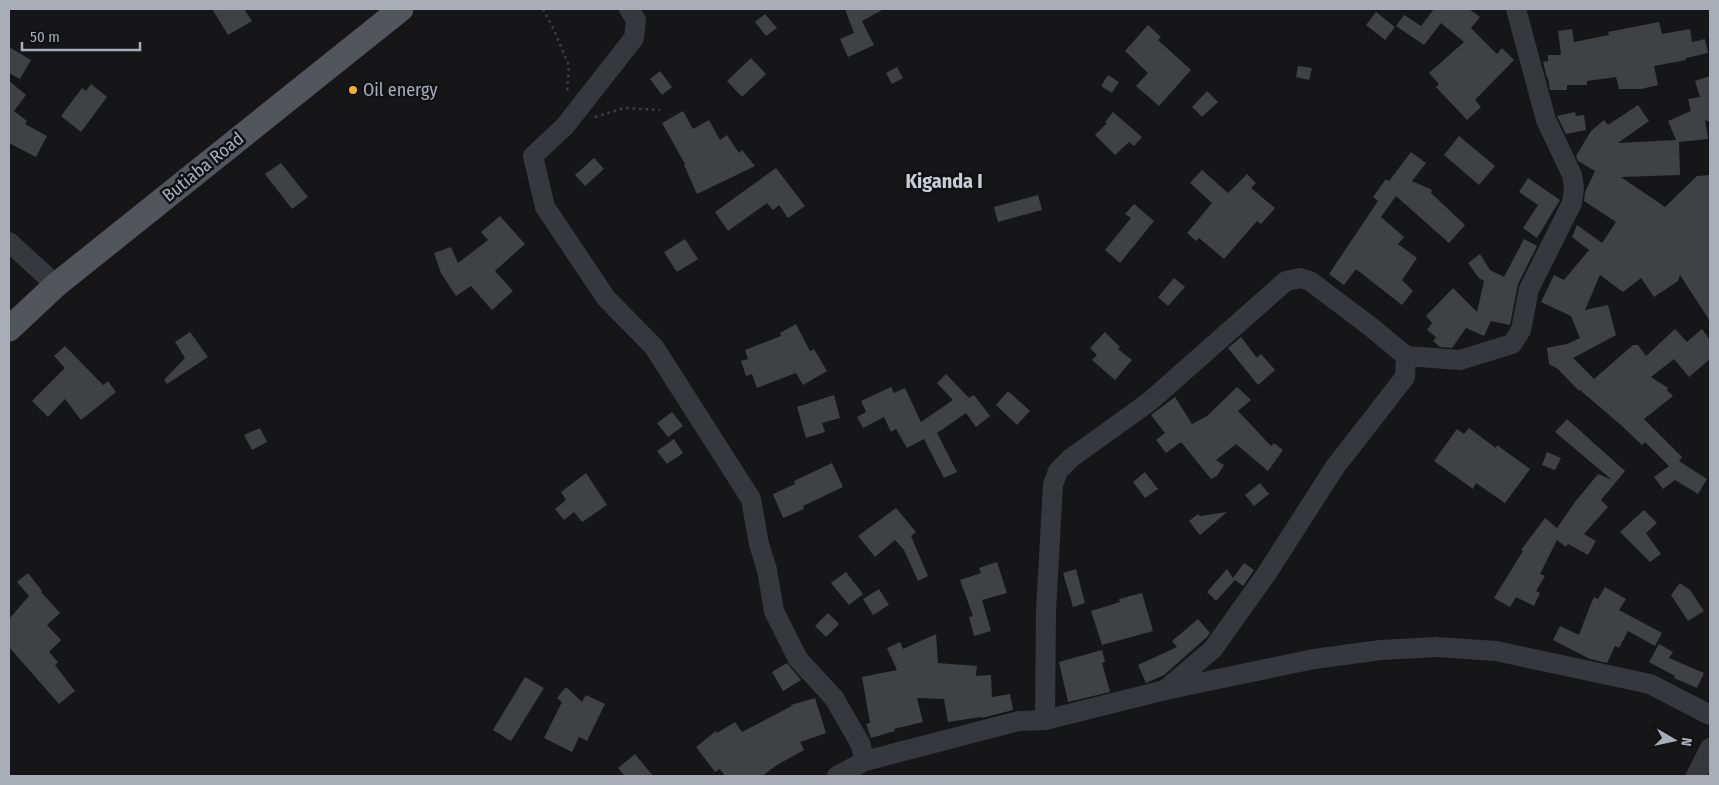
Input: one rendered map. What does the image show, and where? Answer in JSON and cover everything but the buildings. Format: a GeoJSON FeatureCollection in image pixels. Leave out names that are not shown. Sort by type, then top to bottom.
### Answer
{"type":"FeatureCollection","features":[{"type":"Feature","properties":{"kind":"main road","name":"Butiaba Road"},"geometry":{"type":"LineString","coordinates":[[9,329],[56,285],[401,9]]}},
{"type":"Feature","properties":{"kind":"street"},"geometry":{"type":"LineString","coordinates":[[629,9],[636,20],[634,38],[565,126],[533,156],[545,207],[606,298],[654,347],[751,500],[774,611],[798,658],[834,698],[860,744],[866,761]]}},
{"type":"Feature","properties":{"kind":"street"},"geometry":{"type":"LineString","coordinates":[[1045,720],[1046,611],[1052,485],[1058,471],[1070,458],[1149,402],[1286,281],[1300,278],[1310,281],[1406,356],[1460,360],[1512,344],[1521,330],[1529,289],[1572,202],[1574,188],[1572,175],[1546,120],[1516,9]]}},
{"type":"Feature","properties":{"kind":"street"},"geometry":{"type":"LineString","coordinates":[[9,242],[56,285]]}},
{"type":"Feature","properties":{"kind":"street"},"geometry":{"type":"LineString","coordinates":[[1165,690],[1213,649],[1267,573],[1335,467],[1405,377],[1406,356]]}},
{"type":"Feature","properties":{"kind":"street"},"geometry":{"type":"LineString","coordinates":[[837,776],[866,761],[1019,721],[1045,720],[1165,690],[1314,659],[1381,650],[1436,647],[1496,651],[1650,684],[1710,715]]}},
{"type":"Feature","properties":{"kind":"street"},"geometry":{"type":"LineString","coordinates":[[1696,776],[1710,748]]}},
{"type":"Feature","properties":{"kind":"place","name":"Oil energy"},"geometry":{"type":"Point","coordinates":[353,90]}},
{"type":"Feature","properties":{"kind":"district","name":"Kiganda I"},"geometry":{"type":"Point","coordinates":[944,181]}}]}
